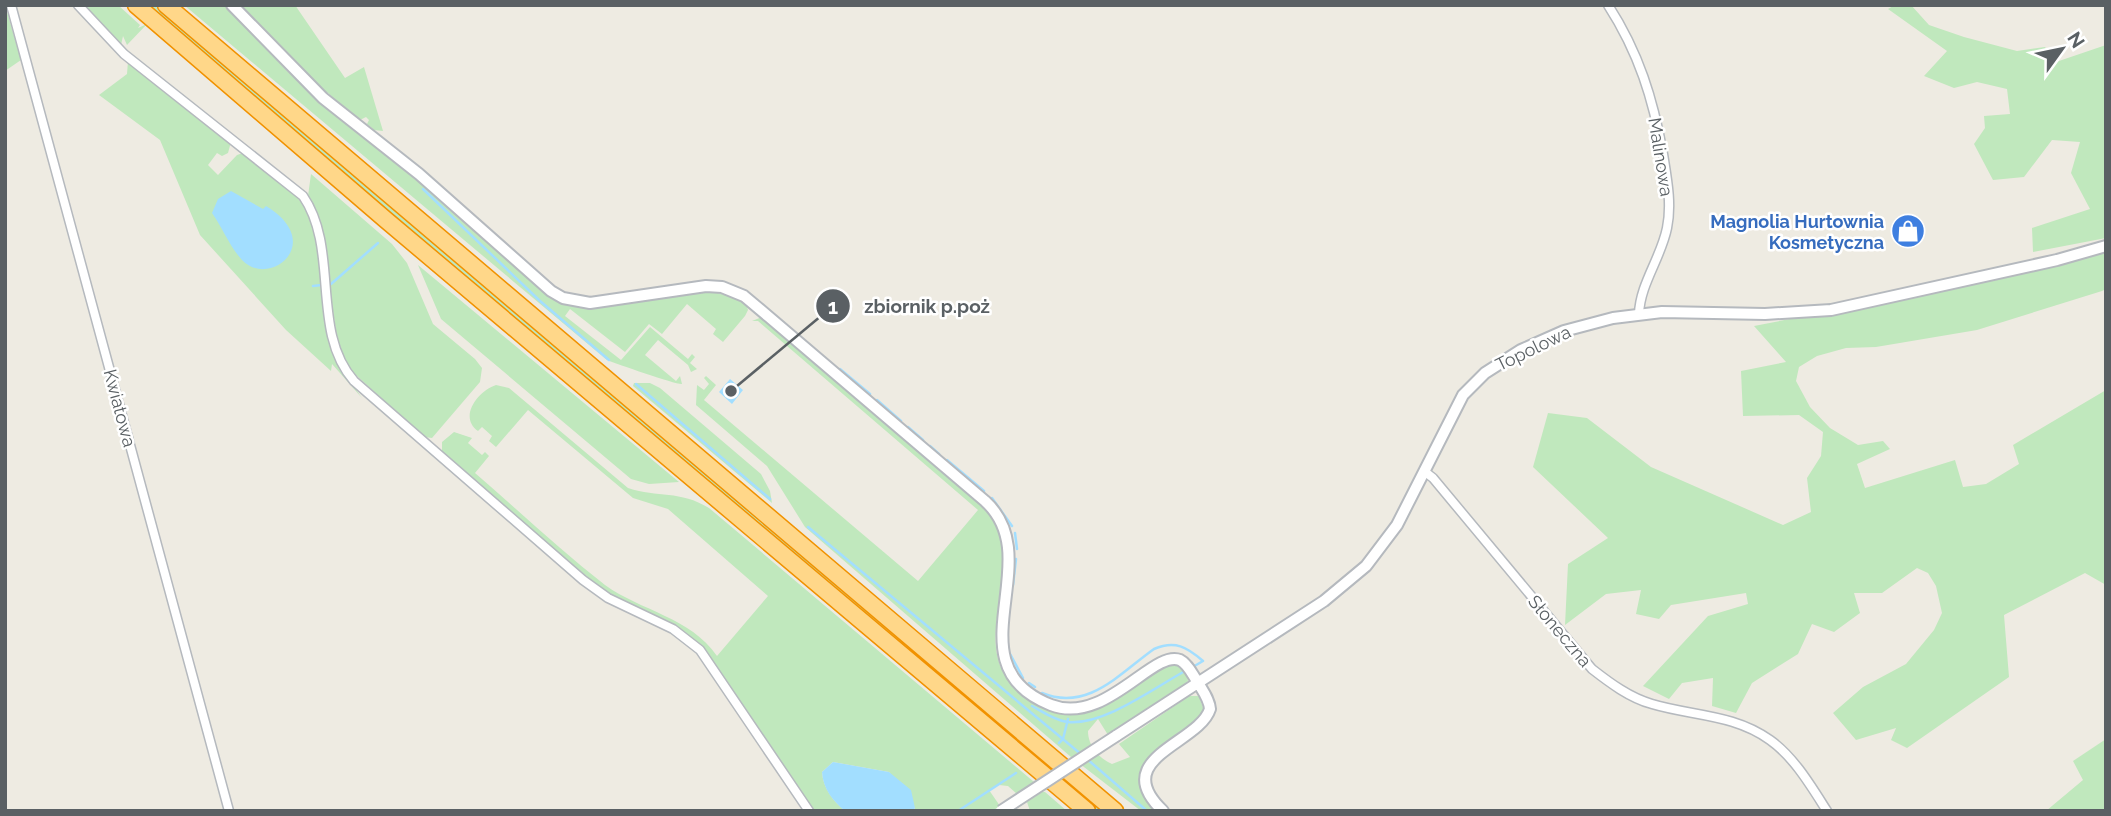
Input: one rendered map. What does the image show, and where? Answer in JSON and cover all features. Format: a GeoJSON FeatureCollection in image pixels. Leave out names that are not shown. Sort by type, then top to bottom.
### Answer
{"type":"FeatureCollection","features":[{"type":"Feature","properties":{"kind":"highway"},"geometry":{"type":"LineString","coordinates":[[166,5],[1115,811]]}},
{"type":"Feature","properties":{"kind":"highway"},"geometry":{"type":"LineString","coordinates":[[137,7],[1087,811]]}},
{"type":"Feature","properties":{"kind":"street","name":"Kwiatowa"},"geometry":{"type":"LineString","coordinates":[[11,5],[229,811]]}},
{"type":"Feature","properties":{"kind":"street"},"geometry":{"type":"LineString","coordinates":[[78,5],[132,60],[290,184],[310,206],[320,242],[336,349],[343,367],[354,381],[583,580],[608,598],[673,629],[700,650],[809,811]]}},
{"type":"Feature","properties":{"kind":"street"},"geometry":{"type":"LineString","coordinates":[[232,5],[323,98],[419,174],[551,291],[563,298],[590,303],[706,286],[733,290],[769,317],[964,484],[996,512],[1007,532],[1010,551],[1002,650],[1016,680],[1036,697],[1063,708],[1092,706],[1173,659],[1185,664],[1210,703],[1208,715],[1158,754],[1148,771],[1149,792],[1163,811]]}},
{"type":"Feature","properties":{"kind":"street","name":"Malinowa"},"geometry":{"type":"LineString","coordinates":[[1608,5],[1629,39],[1646,78],[1668,186],[1667,225],[1641,298],[1639,314]]}},
{"type":"Feature","properties":{"kind":"street","name":"Topolowa"},"geometry":{"type":"LineString","coordinates":[[1001,811],[1332,595],[1366,566],[1394,530],[1453,410],[1472,384],[1490,369],[1553,335],[1597,321],[1639,314],[1791,314],[1831,310],[2019,269],[2106,246]]}},
{"type":"Feature","properties":{"kind":"street","name":"Słoneczna"},"geometry":{"type":"LineString","coordinates":[[1424,471],[1433,478],[1592,669],[1613,685],[1651,704],[1727,720],[1758,732],[1784,753],[1827,811]]}},
{"type":"Feature","properties":{"kind":"green space"},"geometry":{"type":"Polygon","coordinates":[[[5,5],[21,60],[5,71],[5,5]]]}},
{"type":"Feature","properties":{"kind":"green space"},"geometry":{"type":"Polygon","coordinates":[[[84,5],[118,5],[140,25],[138,28],[147,24],[127,45],[123,36],[121,45],[84,5]]]}},
{"type":"Feature","properties":{"kind":"green space"},"geometry":{"type":"Polygon","coordinates":[[[144,5],[154,5],[1107,811],[1096,811],[144,5]]]}},
{"type":"Feature","properties":{"kind":"green space"},"geometry":{"type":"Polygon","coordinates":[[[184,5],[226,5],[287,71],[548,291],[600,306],[708,290],[745,301],[748,310],[745,316],[723,342],[713,334],[716,329],[687,304],[662,334],[649,324],[625,352],[570,309],[565,316],[621,360],[650,327],[688,359],[692,354],[695,357],[690,363],[697,369],[691,372],[688,365],[658,340],[645,355],[676,381],[680,376],[682,384],[607,360],[184,5]]]}},
{"type":"Feature","properties":{"kind":"green space"},"geometry":{"type":"Polygon","coordinates":[[[240,5],[295,5],[345,78],[364,67],[383,131],[374,130],[367,124],[369,120],[366,117],[358,121],[328,93],[318,90],[240,5]]]}},
{"type":"Feature","properties":{"kind":"green space"},"geometry":{"type":"Polygon","coordinates":[[[1895,5],[1911,5],[1929,25],[1964,37],[2017,51],[2045,47],[2056,62],[2106,45],[2106,238],[2033,252],[2032,228],[2090,209],[2071,173],[2080,142],[2052,140],[2024,177],[1993,180],[1974,144],[1985,128],[1984,116],[2010,114],[2007,89],[1977,82],[1954,88],[1924,76],[1947,51],[1888,9],[1895,5]]]}},
{"type":"Feature","properties":{"kind":"green space"},"geometry":{"type":"Polygon","coordinates":[[[128,61],[231,142],[228,153],[222,156],[217,153],[208,165],[218,175],[237,155],[243,153],[292,191],[307,211],[313,222],[332,347],[337,363],[362,398],[332,364],[331,371],[286,330],[200,235],[160,140],[99,95],[127,74],[128,61]]]}},
{"type":"Feature","properties":{"kind":"green space"},"geometry":{"type":"Polygon","coordinates":[[[311,174],[392,244],[407,263],[433,324],[482,368],[480,382],[432,438],[424,437],[346,366],[338,344],[319,217],[308,196],[311,174]]]}},
{"type":"Feature","properties":{"kind":"green space"},"geometry":{"type":"Polygon","coordinates":[[[2106,252],[2106,289],[2102,291],[1977,330],[1876,347],[1846,348],[1817,356],[1799,367],[1796,381],[1810,407],[1830,428],[1858,445],[1883,441],[1890,449],[1857,464],[1865,488],[1955,460],[1963,487],[1986,484],[2019,464],[2013,445],[2106,390],[2106,585],[2085,573],[2004,615],[2009,677],[1907,748],[1891,740],[1896,728],[1856,740],[1833,713],[1863,687],[1906,664],[1934,630],[1942,613],[1936,586],[1928,573],[1917,568],[1882,593],[1854,593],[1860,613],[1834,632],[1812,624],[1798,654],[1752,683],[1736,713],[1712,706],[1713,678],[1682,683],[1669,699],[1643,686],[1708,616],[1748,604],[1746,593],[1671,605],[1659,619],[1636,614],[1641,590],[1606,594],[1565,625],[1568,564],[1608,538],[1533,467],[1548,413],[1587,418],[1651,467],[1783,525],[1811,512],[1807,478],[1821,456],[1823,432],[1799,415],[1743,416],[1741,371],[1786,362],[1754,326],[2059,266],[2106,252]]]}},
{"type":"Feature","properties":{"kind":"green space"},"geometry":{"type":"Polygon","coordinates":[[[418,265],[679,482],[649,484],[631,479],[441,319],[418,265]]]}},
{"type":"Feature","properties":{"kind":"green space"},"geometry":{"type":"Polygon","coordinates":[[[762,317],[986,507],[999,532],[1003,558],[996,634],[998,657],[1008,679],[1029,698],[1050,708],[1068,712],[1086,711],[1102,706],[1168,665],[1179,665],[1187,674],[1188,681],[1181,689],[1108,735],[1098,719],[1088,731],[1095,751],[1112,764],[1130,757],[1119,744],[1189,696],[1199,696],[1204,711],[1186,729],[1159,747],[1147,766],[1145,793],[1155,811],[1141,811],[1071,757],[805,527],[767,466],[696,405],[697,385],[704,390],[709,384],[704,378],[706,376],[716,385],[704,400],[918,581],[978,510],[758,321],[752,321],[762,317]]]}},
{"type":"Feature","properties":{"kind":"green space"},"geometry":{"type":"Polygon","coordinates":[[[634,383],[650,383],[660,388],[761,474],[770,491],[772,503],[633,386],[634,383]]]}},
{"type":"Feature","properties":{"kind":"green space"},"geometry":{"type":"Polygon","coordinates":[[[496,385],[509,388],[628,488],[679,496],[709,508],[1034,782],[1017,794],[1008,786],[999,785],[989,790],[1000,806],[992,811],[913,811],[915,808],[889,772],[833,762],[822,772],[824,783],[829,794],[845,811],[813,811],[697,643],[670,624],[603,590],[442,453],[442,442],[454,432],[472,438],[468,443],[482,455],[485,452],[489,456],[475,473],[605,585],[679,623],[706,643],[717,656],[768,596],[668,509],[633,498],[528,410],[496,447],[489,441],[492,436],[482,427],[478,431],[472,425],[470,412],[477,398],[496,385]]]}},
{"type":"Feature","properties":{"kind":"green space"},"geometry":{"type":"Polygon","coordinates":[[[2106,739],[2106,811],[2046,811],[2083,780],[2073,761],[2106,739]]]}},
{"type":"Feature","properties":{"kind":"green space"},"geometry":{"type":"Polygon","coordinates":[[[1042,792],[1067,811],[1030,811],[1027,802],[1042,792]]]}},
{"type":"Feature","properties":{"kind":"water"},"geometry":{"type":"Polygon","coordinates":[[[231,191],[263,209],[266,206],[284,220],[292,234],[292,247],[287,258],[278,265],[266,269],[253,268],[242,260],[230,243],[212,213],[218,199],[231,191]]]}},
{"type":"Feature","properties":{"kind":"water"},"geometry":{"type":"Polygon","coordinates":[[[730,379],[743,390],[732,404],[719,392],[730,379]]]}},
{"type":"Feature","properties":{"kind":"water"},"geometry":{"type":"Polygon","coordinates":[[[833,762],[889,772],[911,790],[915,808],[913,811],[845,811],[829,794],[824,784],[822,772],[833,762]]]}},
{"type":"Feature","properties":{"kind":"waterway"},"geometry":{"type":"LineString","coordinates":[[423,189],[540,301],[609,360]]}},
{"type":"Feature","properties":{"kind":"waterway"},"geometry":{"type":"LineString","coordinates":[[313,286],[331,284],[378,243]]}},
{"type":"Feature","properties":{"kind":"waterway"},"geometry":{"type":"LineString","coordinates":[[840,369],[870,394]]}},
{"type":"Feature","properties":{"kind":"waterway"},"geometry":{"type":"LineString","coordinates":[[636,384],[770,499]]}},
{"type":"Feature","properties":{"kind":"waterway"},"geometry":{"type":"LineString","coordinates":[[877,400],[901,421]]}},
{"type":"Feature","properties":{"kind":"waterway"},"geometry":{"type":"LineString","coordinates":[[908,427],[923,440]]}},
{"type":"Feature","properties":{"kind":"waterway"},"geometry":{"type":"LineString","coordinates":[[930,446],[939,454]]}},
{"type":"Feature","properties":{"kind":"waterway"},"geometry":{"type":"LineString","coordinates":[[947,460],[984,491]]}},
{"type":"Feature","properties":{"kind":"waterway"},"geometry":{"type":"LineString","coordinates":[[992,498],[1012,526]]}},
{"type":"Feature","properties":{"kind":"waterway"},"geometry":{"type":"LineString","coordinates":[[808,527],[1082,755]]}},
{"type":"Feature","properties":{"kind":"waterway"},"geometry":{"type":"LineString","coordinates":[[1015,533],[1017,549]]}},
{"type":"Feature","properties":{"kind":"waterway"},"geometry":{"type":"LineString","coordinates":[[1013,585],[1016,559]]}},
{"type":"Feature","properties":{"kind":"waterway"},"geometry":{"type":"LineString","coordinates":[[1042,693],[1059,698],[1089,694],[1161,646],[1180,646],[1203,661],[1191,668]]}},
{"type":"Feature","properties":{"kind":"waterway"},"geometry":{"type":"LineString","coordinates":[[1009,652],[1023,678]]}},
{"type":"Feature","properties":{"kind":"waterway"},"geometry":{"type":"LineString","coordinates":[[1032,706],[1062,721],[1081,722],[1112,712],[1185,671]]}},
{"type":"Feature","properties":{"kind":"waterway"},"geometry":{"type":"LineString","coordinates":[[1029,683],[1035,687]]}},
{"type":"Feature","properties":{"kind":"waterway"},"geometry":{"type":"LineString","coordinates":[[1059,743],[1063,739],[1068,719]]}},
{"type":"Feature","properties":{"kind":"waterway"},"geometry":{"type":"LineString","coordinates":[[1087,759],[1147,811]]}},
{"type":"Feature","properties":{"kind":"waterway"},"geometry":{"type":"LineString","coordinates":[[958,811],[1016,773]]}},
{"type":"Feature","properties":{"kind":"place","name":"Magnolia Hurtownia Kosmetyczna"},"geometry":{"type":"Point","coordinates":[1908,231]}},
{"type":"Feature","properties":{"kind":"place","name":"zbiornik p.poż"},"geometry":{"type":"Point","coordinates":[731,391]}}]}
